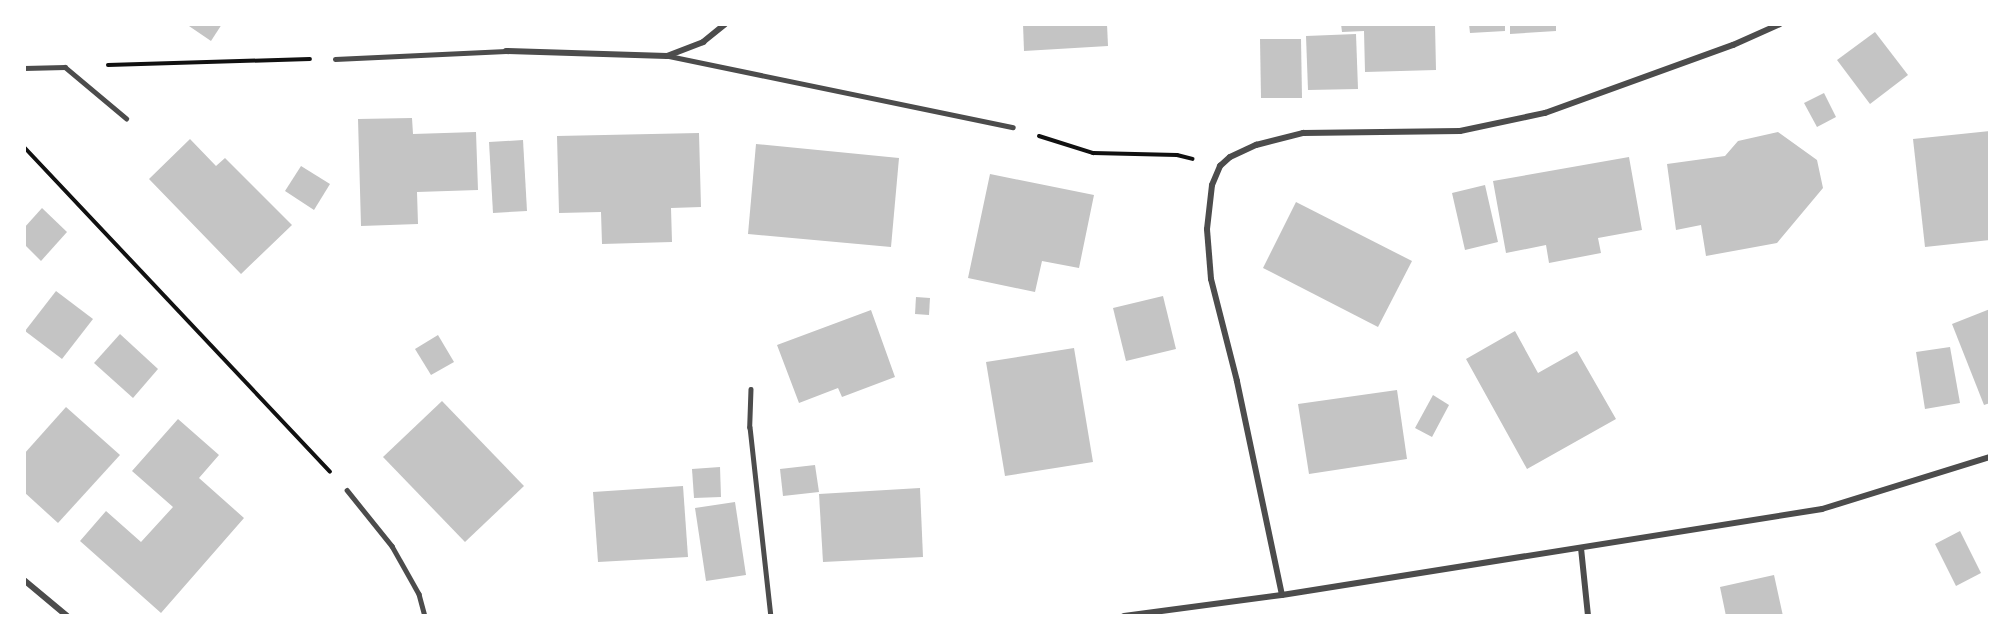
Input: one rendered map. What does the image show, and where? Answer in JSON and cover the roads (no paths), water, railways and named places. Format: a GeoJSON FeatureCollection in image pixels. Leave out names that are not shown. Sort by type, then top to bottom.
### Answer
{"type":"FeatureCollection","features":[{"type":"Feature","properties":{"kind":"street"},"geometry":{"type":"LineString","coordinates":[[506,51],[667,56],[703,42],[725,24]]}},
{"type":"Feature","properties":{"kind":"street"},"geometry":{"type":"LineString","coordinates":[[1282,596],[1211,279],[1207,229],[1212,185],[1220,166],[1230,157],[1256,145],[1303,133],[1460,131],[1545,112],[1733,45],[1780,24]]}},
{"type":"Feature","properties":{"kind":"street"},"geometry":{"type":"LineString","coordinates":[[1124,616],[1282,596],[1822,509],[1990,458]]}},
{"type":"Feature","properties":{"kind":"street"},"geometry":{"type":"LineString","coordinates":[[1581,548],[1588,616]]}},
{"type":"Feature","properties":{"kind":"street"},"geometry":{"type":"LineString","coordinates":[[24,580],[67,616]]}},
{"type":"Feature","properties":{"kind":"lane"},"geometry":{"type":"LineString","coordinates":[[335,59],[506,51]]}},
{"type":"Feature","properties":{"kind":"lane"},"geometry":{"type":"LineString","coordinates":[[667,56],[1013,127]]}},
{"type":"Feature","properties":{"kind":"lane"},"geometry":{"type":"LineString","coordinates":[[24,68],[65,67],[126,118]]}},
{"type":"Feature","properties":{"kind":"lane"},"geometry":{"type":"LineString","coordinates":[[752,389],[750,427],[771,616]]}},
{"type":"Feature","properties":{"kind":"lane"},"geometry":{"type":"LineString","coordinates":[[347,490],[392,546],[419,594],[425,616]]}}]}
